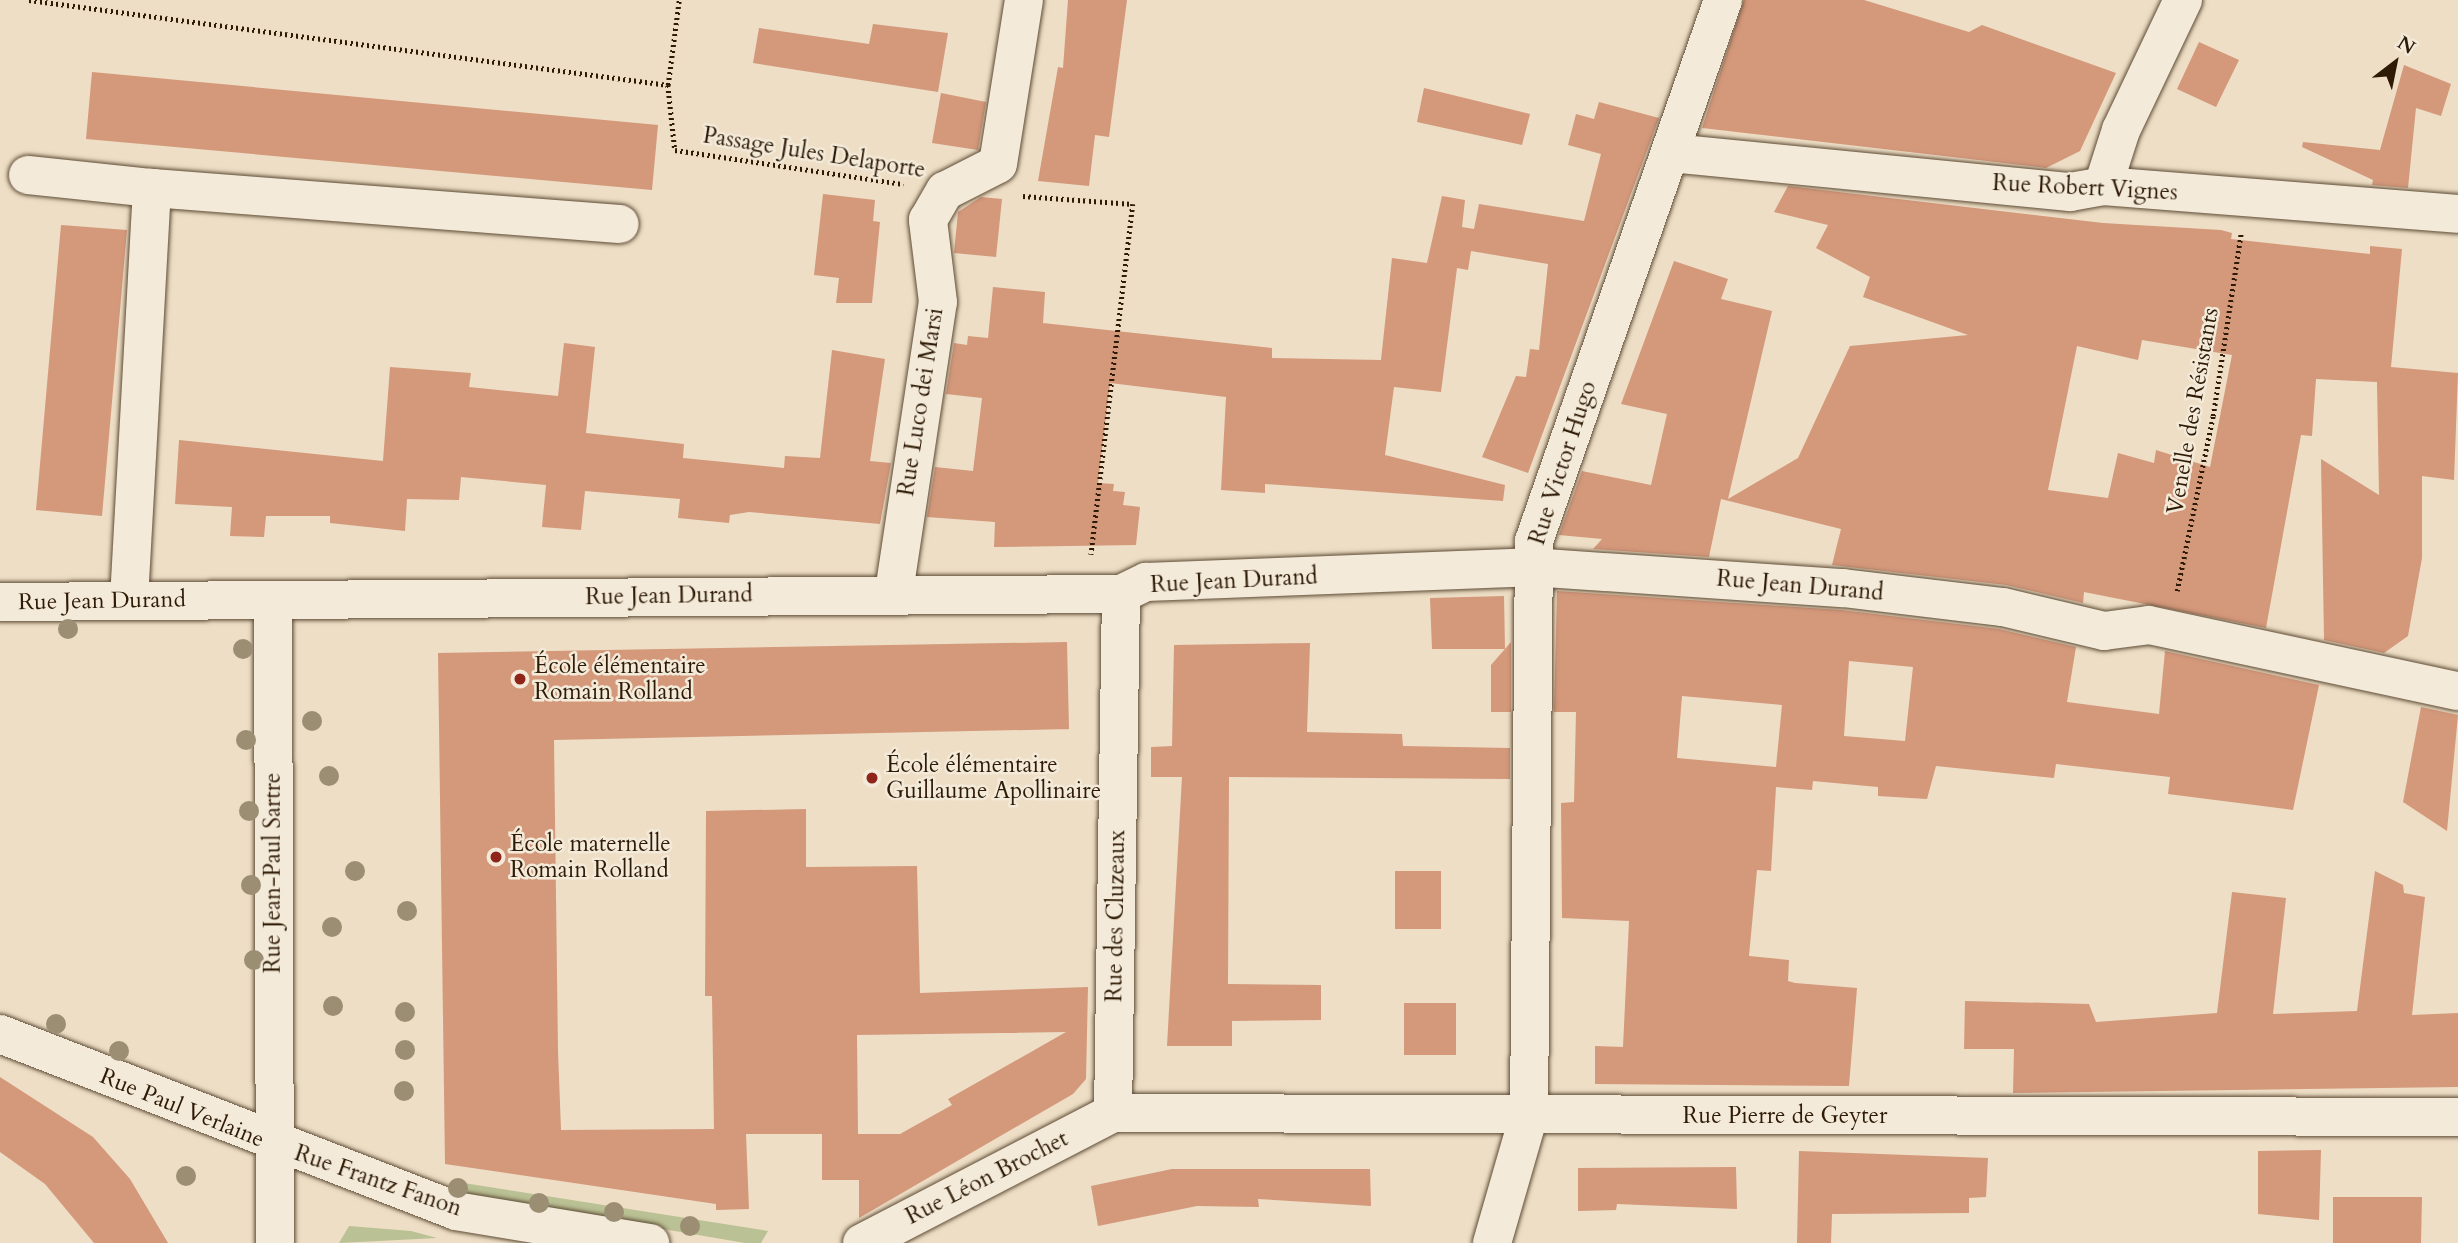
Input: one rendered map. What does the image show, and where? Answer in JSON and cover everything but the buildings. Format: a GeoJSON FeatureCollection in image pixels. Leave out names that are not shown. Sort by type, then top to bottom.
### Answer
{"type":"FeatureCollection","features":[{"type":"Feature","properties":{"kind":"street"},"geometry":{"type":"LineString","coordinates":[[945,191],[998,164],[1024,0]]}},
{"type":"Feature","properties":{"kind":"street","name":"Rue Victor Hugo"},"geometry":{"type":"LineString","coordinates":[[1492,1243],[1529,1115],[1531,567],[1534,541],[1723,0]]}},
{"type":"Feature","properties":{"kind":"street"},"geometry":{"type":"LineString","coordinates":[[2103,186],[2121,130],[2183,0]]}},
{"type":"Feature","properties":{"kind":"street","name":"Rue Robert Vignes"},"geometry":{"type":"LineString","coordinates":[[1671,153],[2070,192],[2103,186],[2458,214]]}},
{"type":"Feature","properties":{"kind":"street"},"geometry":{"type":"LineString","coordinates":[[28,175],[152,188],[620,224]]}},
{"type":"Feature","properties":{"kind":"street"},"geometry":{"type":"LineString","coordinates":[[129,599],[152,188]]}},
{"type":"Feature","properties":{"kind":"street","name":"Rue Luco dei Marsi"},"geometry":{"type":"LineString","coordinates":[[894,592],[938,302],[928,220],[945,191]]}},
{"type":"Feature","properties":{"kind":"street","name":"Rue Jean Durand"},"geometry":{"type":"LineString","coordinates":[[0,602],[894,592],[1121,594],[1146,582],[1531,567],[1843,588],[2003,607],[2104,631],[2169,629],[2458,691]]}},
{"type":"Feature","properties":{"kind":"street","name":"Rue des Cluzeaux"},"geometry":{"type":"LineString","coordinates":[[1113,1113],[1121,594]]}},
{"type":"Feature","properties":{"kind":"street","name":"Rue Jean-Paul Sartre"},"geometry":{"type":"LineString","coordinates":[[273,601],[274,1144]]}},
{"type":"Feature","properties":{"kind":"street","name":"Rue Paul Verlaine"},"geometry":{"type":"LineString","coordinates":[[0,1034],[274,1144],[275,1243]]}},
{"type":"Feature","properties":{"kind":"street","name":"Rue Pierre de Geyter"},"geometry":{"type":"LineString","coordinates":[[1113,1113],[2458,1117]]}},
{"type":"Feature","properties":{"kind":"street","name":"Rue Léon Brochet"},"geometry":{"type":"LineString","coordinates":[[862,1243],[1113,1113]]}},
{"type":"Feature","properties":{"kind":"street","name":"Rue Frantz Fanon"},"geometry":{"type":"LineString","coordinates":[[274,1144],[456,1211],[650,1243]]}},
{"type":"Feature","properties":{"kind":"path"},"geometry":{"type":"LineString","coordinates":[[29,0],[668,85],[679,0]]}},
{"type":"Feature","properties":{"kind":"path","name":"Passage Jules Delaporte"},"geometry":{"type":"LineString","coordinates":[[668,85],[675,150],[945,191]]}},
{"type":"Feature","properties":{"kind":"path"},"geometry":{"type":"LineString","coordinates":[[1012,195],[1133,204],[1093,553],[1075,568],[1075,593]]}},
{"type":"Feature","properties":{"kind":"path","name":"Venelle des Résistants"},"geometry":{"type":"LineString","coordinates":[[2169,629],[2213,416],[2246,197]]}},
{"type":"Feature","properties":{"kind":"green space"},"geometry":{"type":"Polygon","coordinates":[[[451,1181],[768,1231],[761,1243],[745,1243],[452,1193],[451,1181]]]}},
{"type":"Feature","properties":{"kind":"green space"},"geometry":{"type":"Polygon","coordinates":[[[349,1226],[411,1231],[437,1238],[339,1243],[349,1226]]]}},
{"type":"Feature","properties":{"kind":"place","name":"École élémentaire Romain Rolland"},"geometry":{"type":"Point","coordinates":[520,679]}},
{"type":"Feature","properties":{"kind":"place","name":"École élémentaire Guillaume Apollinaire"},"geometry":{"type":"Point","coordinates":[872,778]}},
{"type":"Feature","properties":{"kind":"place","name":"École maternelle Romain Rolland"},"geometry":{"type":"Point","coordinates":[496,857]}}]}
